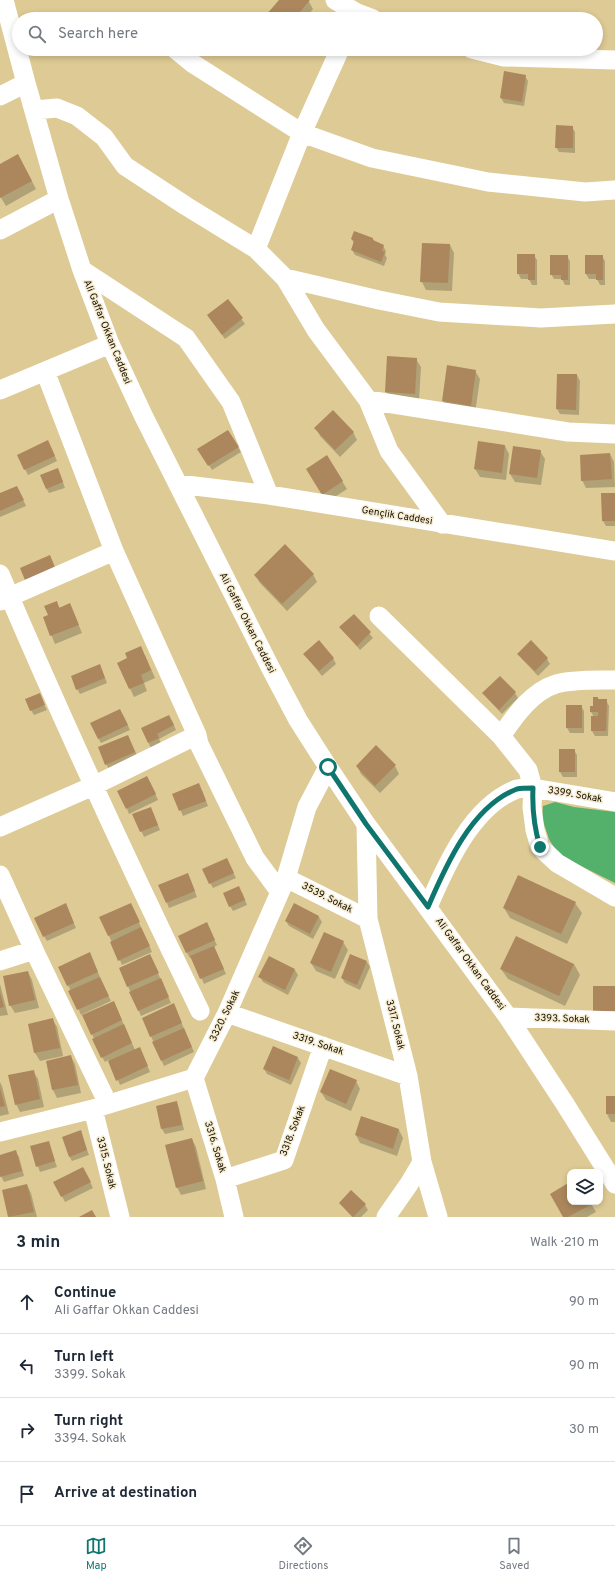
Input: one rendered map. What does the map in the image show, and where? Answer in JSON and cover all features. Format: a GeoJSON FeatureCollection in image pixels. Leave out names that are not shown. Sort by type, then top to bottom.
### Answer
{"type":"FeatureCollection","features":[{"type":"Feature","properties":{"kind":"street","name":"Ali Gaffar Okkan Caddesi"},"geometry":{"type":"LineString","coordinates":[[4,0],[12,30]]}},
{"type":"Feature","properties":{"kind":"street"},"geometry":{"type":"LineString","coordinates":[[335,0],[353,12]]}},
{"type":"Feature","properties":{"kind":"street","name":"Ali Gaffar Okkan Caddesi"},"geometry":{"type":"LineString","coordinates":[[19,56],[59,199],[82,270],[110,344],[143,415],[298,720],[366,824],[508,1017],[566,1104],[615,1183]]}},
{"type":"Feature","properties":{"kind":"street"},"geometry":{"type":"LineString","coordinates":[[184,56],[192,63],[302,132],[372,158],[488,182],[586,192],[615,190]]}},
{"type":"Feature","properties":{"kind":"street"},"geometry":{"type":"LineString","coordinates":[[256,249],[302,132],[337,56]]}},
{"type":"Feature","properties":{"kind":"street"},"geometry":{"type":"LineString","coordinates":[[500,56],[615,60]]}},
{"type":"Feature","properties":{"kind":"street"},"geometry":{"type":"LineString","coordinates":[[0,96],[26,83]]}},
{"type":"Feature","properties":{"kind":"street"},"geometry":{"type":"LineString","coordinates":[[35,110],[57,108],[77,116],[104,137],[125,166],[256,249],[285,278],[316,330],[368,400],[389,451],[442,524]]}},
{"type":"Feature","properties":{"kind":"street"},"geometry":{"type":"LineString","coordinates":[[0,230],[59,199]]}},
{"type":"Feature","properties":{"kind":"street"},"geometry":{"type":"LineString","coordinates":[[82,270],[186,338],[231,402],[269,496]]}},
{"type":"Feature","properties":{"kind":"street"},"geometry":{"type":"LineString","coordinates":[[285,278],[379,300],[439,312],[541,318],[615,314]]}},
{"type":"Feature","properties":{"kind":"street"},"geometry":{"type":"LineString","coordinates":[[0,390],[110,344]]}},
{"type":"Feature","properties":{"kind":"street"},"geometry":{"type":"LineString","coordinates":[[45,371],[114,550],[199,744],[255,858],[283,885]]}},
{"type":"Feature","properties":{"kind":"street"},"geometry":{"type":"LineString","coordinates":[[368,400],[568,432],[615,434]]}},
{"type":"Feature","properties":{"kind":"street","name":"Gençlik Caddesi"},"geometry":{"type":"LineString","coordinates":[[178,484],[269,496],[615,551]]}},
{"type":"Feature","properties":{"kind":"street"},"geometry":{"type":"LineString","coordinates":[[5,600],[114,550]]}},
{"type":"Feature","properties":{"kind":"street"},"geometry":{"type":"LineString","coordinates":[[0,574],[5,600],[200,1012]]}},
{"type":"Feature","properties":{"kind":"street"},"geometry":{"type":"LineString","coordinates":[[379,616],[501,736],[528,770],[533,788],[532,807],[535,830],[540,847],[557,863],[615,897]]}},
{"type":"Feature","properties":{"kind":"street"},"geometry":{"type":"LineString","coordinates":[[501,736],[519,711],[540,691],[557,683],[615,680]]}},
{"type":"Feature","properties":{"kind":"street"},"geometry":{"type":"LineString","coordinates":[[0,827],[93,786],[196,735]]}},
{"type":"Feature","properties":{"kind":"street","name":"3320. Sokak"},"geometry":{"type":"LineString","coordinates":[[194,1078],[227,1013],[283,885],[307,807],[328,767]]}},
{"type":"Feature","properties":{"kind":"street","name":"3399. Sokak"},"geometry":{"type":"LineString","coordinates":[[428,907],[456,847],[475,822],[494,803],[506,795],[519,789],[533,788],[615,802]]}},
{"type":"Feature","properties":{"kind":"street","name":"3317. Sokak"},"geometry":{"type":"LineString","coordinates":[[366,824],[368,919],[408,1076],[422,1162],[438,1217]]}},
{"type":"Feature","properties":{"kind":"street","name":"3315. Sokak"},"geometry":{"type":"LineString","coordinates":[[0,875],[34,950],[100,1106],[120,1217]]}},
{"type":"Feature","properties":{"kind":"street","name":"3539. Sokak"},"geometry":{"type":"LineString","coordinates":[[283,885],[368,919]]}},
{"type":"Feature","properties":{"kind":"street"},"geometry":{"type":"LineString","coordinates":[[0,961],[34,950]]}},
{"type":"Feature","properties":{"kind":"street","name":"3319. Sokak"},"geometry":{"type":"LineString","coordinates":[[227,1013],[408,1076]]}},
{"type":"Feature","properties":{"kind":"street","name":"3393. Sokak"},"geometry":{"type":"LineString","coordinates":[[508,1017],[615,1021]]}},
{"type":"Feature","properties":{"kind":"street","name":"3318. Sokak"},"geometry":{"type":"LineString","coordinates":[[225,1179],[284,1160],[323,1046]]}},
{"type":"Feature","properties":{"kind":"street"},"geometry":{"type":"LineString","coordinates":[[0,1132],[100,1106],[194,1078]]}},
{"type":"Feature","properties":{"kind":"street","name":"3316. Sokak"},"geometry":{"type":"LineString","coordinates":[[194,1078],[225,1179],[234,1217]]}},
{"type":"Feature","properties":{"kind":"street"},"geometry":{"type":"LineString","coordinates":[[386,1217],[422,1162]]}},
{"type":"Feature","properties":{"kind":"green space"},"geometry":{"type":"Polygon","coordinates":[[[555,802],[574,807],[615,812],[615,883],[559,855],[549,839],[542,818],[543,806],[555,802]]]}},
{"type":"Feature","properties":{"kind":"building"},"geometry":{"type":"Polygon","coordinates":[[[279,0],[310,0],[300,12],[269,12],[279,0]]]}},
{"type":"Feature","properties":{"kind":"building"},"geometry":{"type":"Polygon","coordinates":[[[504,71],[526,75],[522,102],[500,98],[504,71]]]}},
{"type":"Feature","properties":{"kind":"building"},"geometry":{"type":"Polygon","coordinates":[[[556,125],[573,126],[573,148],[555,148],[556,125]]]}},
{"type":"Feature","properties":{"kind":"building"},"geometry":{"type":"Polygon","coordinates":[[[18,154],[32,181],[0,198],[0,164],[18,154]]]}},
{"type":"Feature","properties":{"kind":"building"},"geometry":{"type":"Polygon","coordinates":[[[354,231],[373,238],[373,240],[384,245],[382,251],[385,252],[381,262],[351,250],[354,241],[351,239],[354,231]]]}},
{"type":"Feature","properties":{"kind":"building"},"geometry":{"type":"Polygon","coordinates":[[[422,243],[450,244],[448,283],[420,282],[422,243]]]}},
{"type":"Feature","properties":{"kind":"building"},"geometry":{"type":"Polygon","coordinates":[[[517,254],[535,254],[535,280],[528,280],[528,274],[517,274],[517,254]]]}},
{"type":"Feature","properties":{"kind":"building"},"geometry":{"type":"Polygon","coordinates":[[[550,255],[568,255],[568,280],[561,280],[561,275],[550,275],[550,255]]]}},
{"type":"Feature","properties":{"kind":"building"},"geometry":{"type":"Polygon","coordinates":[[[585,255],[603,255],[603,280],[596,280],[596,274],[585,274],[585,255]]]}},
{"type":"Feature","properties":{"kind":"building"},"geometry":{"type":"Polygon","coordinates":[[[228,299],[243,318],[222,335],[207,315],[228,299]]]}},
{"type":"Feature","properties":{"kind":"building"},"geometry":{"type":"Polygon","coordinates":[[[387,356],[417,358],[415,394],[385,392],[387,356]]]}},
{"type":"Feature","properties":{"kind":"building"},"geometry":{"type":"Polygon","coordinates":[[[447,365],[476,370],[471,406],[442,401],[447,365]]]}},
{"type":"Feature","properties":{"kind":"building"},"geometry":{"type":"Polygon","coordinates":[[[557,374],[577,374],[576,410],[556,409],[557,374]]]}},
{"type":"Feature","properties":{"kind":"building"},"geometry":{"type":"Polygon","coordinates":[[[333,410],[354,432],[335,450],[314,428],[333,410]]]}},
{"type":"Feature","properties":{"kind":"building"},"geometry":{"type":"Polygon","coordinates":[[[228,430],[239,447],[208,466],[197,449],[228,430]]]}},
{"type":"Feature","properties":{"kind":"building"},"geometry":{"type":"Polygon","coordinates":[[[48,440],[55,456],[24,470],[17,455],[48,440]]]}},
{"type":"Feature","properties":{"kind":"building"},"geometry":{"type":"Polygon","coordinates":[[[478,441],[505,445],[502,473],[474,469],[478,441]]]}},
{"type":"Feature","properties":{"kind":"building"},"geometry":{"type":"Polygon","coordinates":[[[513,446],[541,450],[537,478],[509,474],[513,446]]]}},
{"type":"Feature","properties":{"kind":"building"},"geometry":{"type":"Polygon","coordinates":[[[610,453],[612,479],[581,481],[580,455],[610,453]]]}},
{"type":"Feature","properties":{"kind":"building"},"geometry":{"type":"Polygon","coordinates":[[[327,455],[343,481],[322,495],[306,469],[327,455]]]}},
{"type":"Feature","properties":{"kind":"building"},"geometry":{"type":"Polygon","coordinates":[[[58,468],[63,482],[46,489],[40,475],[58,468]]]}},
{"type":"Feature","properties":{"kind":"building"},"geometry":{"type":"Polygon","coordinates":[[[17,486],[24,500],[0,511],[0,493],[17,486]]]}},
{"type":"Feature","properties":{"kind":"building"},"geometry":{"type":"Polygon","coordinates":[[[601,493],[615,493],[615,521],[602,521],[601,493]]]}},
{"type":"Feature","properties":{"kind":"building"},"geometry":{"type":"Polygon","coordinates":[[[285,544],[314,574],[282,604],[254,575],[285,544]]]}},
{"type":"Feature","properties":{"kind":"building"},"geometry":{"type":"Polygon","coordinates":[[[50,555],[57,572],[27,585],[20,568],[50,555]]]}},
{"type":"Feature","properties":{"kind":"building"},"geometry":{"type":"Polygon","coordinates":[[[57,601],[59,608],[70,603],[79,625],[50,636],[43,617],[48,615],[44,606],[57,601]]]}},
{"type":"Feature","properties":{"kind":"building"},"geometry":{"type":"Polygon","coordinates":[[[354,614],[371,632],[357,646],[339,627],[354,614]]]}},
{"type":"Feature","properties":{"kind":"building"},"geometry":{"type":"Polygon","coordinates":[[[319,640],[334,658],[319,671],[303,654],[319,640]]]}},
{"type":"Feature","properties":{"kind":"building"},"geometry":{"type":"Polygon","coordinates":[[[531,640],[548,658],[535,671],[517,654],[531,640]]]}},
{"type":"Feature","properties":{"kind":"building"},"geometry":{"type":"Polygon","coordinates":[[[141,646],[151,670],[141,675],[144,683],[129,689],[117,663],[127,658],[125,653],[141,646]]]}},
{"type":"Feature","properties":{"kind":"building"},"geometry":{"type":"Polygon","coordinates":[[[100,664],[105,678],[76,690],[71,676],[100,664]]]}},
{"type":"Feature","properties":{"kind":"building"},"geometry":{"type":"Polygon","coordinates":[[[500,676],[516,692],[499,710],[482,693],[500,676]]]}},
{"type":"Feature","properties":{"kind":"building"},"geometry":{"type":"Polygon","coordinates":[[[40,693],[45,705],[30,711],[25,699],[40,693]]]}},
{"type":"Feature","properties":{"kind":"building"},"geometry":{"type":"Polygon","coordinates":[[[593,697],[598,697],[598,699],[607,699],[606,731],[591,731],[591,716],[598,716],[598,712],[590,712],[590,706],[593,706],[593,697]]]}},
{"type":"Feature","properties":{"kind":"building"},"geometry":{"type":"Polygon","coordinates":[[[566,705],[582,705],[582,728],[566,728],[566,705]]]}},
{"type":"Feature","properties":{"kind":"building"},"geometry":{"type":"Polygon","coordinates":[[[120,709],[128,725],[98,739],[90,723],[120,709]]]}},
{"type":"Feature","properties":{"kind":"building"},"geometry":{"type":"Polygon","coordinates":[[[169,715],[174,725],[157,734],[159,738],[148,743],[141,728],[169,715]]]}},
{"type":"Feature","properties":{"kind":"building"},"geometry":{"type":"Polygon","coordinates":[[[128,735],[135,752],[105,765],[98,747],[128,735]]]}},
{"type":"Feature","properties":{"kind":"building"},"geometry":{"type":"Polygon","coordinates":[[[376,745],[396,765],[375,786],[356,766],[376,745]]]}},
{"type":"Feature","properties":{"kind":"building"},"geometry":{"type":"Polygon","coordinates":[[[559,749],[575,749],[575,772],[559,772],[559,749]]]}},
{"type":"Feature","properties":{"kind":"building"},"geometry":{"type":"Polygon","coordinates":[[[147,776],[156,794],[126,809],[117,791],[147,776]]]}},
{"type":"Feature","properties":{"kind":"building"},"geometry":{"type":"Polygon","coordinates":[[[199,783],[206,801],[179,811],[172,794],[199,783]]]}},
{"type":"Feature","properties":{"kind":"building"},"geometry":{"type":"Polygon","coordinates":[[[151,807],[158,825],[140,832],[132,814],[151,807]]]}},
{"type":"Feature","properties":{"kind":"building"},"geometry":{"type":"Polygon","coordinates":[[[227,858],[234,873],[209,884],[202,869],[227,858]]]}},
{"type":"Feature","properties":{"kind":"building"},"geometry":{"type":"Polygon","coordinates":[[[188,873],[195,891],[166,903],[158,885],[188,873]]]}},
{"type":"Feature","properties":{"kind":"building"},"geometry":{"type":"Polygon","coordinates":[[[518,875],[576,902],[561,934],[503,908],[518,875]]]}},
{"type":"Feature","properties":{"kind":"building"},"geometry":{"type":"Polygon","coordinates":[[[239,886],[245,900],[229,907],[223,893],[239,886]]]}},
{"type":"Feature","properties":{"kind":"building"},"geometry":{"type":"Polygon","coordinates":[[[66,903],[74,923],[43,937],[34,918],[66,903]]]}},
{"type":"Feature","properties":{"kind":"building"},"geometry":{"type":"Polygon","coordinates":[[[131,903],[140,922],[108,936],[99,917],[131,903]]]}},
{"type":"Feature","properties":{"kind":"building"},"geometry":{"type":"Polygon","coordinates":[[[294,903],[319,916],[310,934],[285,921],[294,903]]]}},
{"type":"Feature","properties":{"kind":"building"},"geometry":{"type":"Polygon","coordinates":[[[207,922],[215,940],[186,953],[178,936],[207,922]]]}},
{"type":"Feature","properties":{"kind":"building"},"geometry":{"type":"Polygon","coordinates":[[[141,927],[150,946],[118,961],[110,942],[141,927]]]}},
{"type":"Feature","properties":{"kind":"building"},"geometry":{"type":"Polygon","coordinates":[[[324,932],[344,941],[331,972],[310,963],[324,932]]]}},
{"type":"Feature","properties":{"kind":"building"},"geometry":{"type":"Polygon","coordinates":[[[516,936],[574,964],[559,996],[500,969],[516,936]]]}},
{"type":"Feature","properties":{"kind":"building"},"geometry":{"type":"Polygon","coordinates":[[[214,946],[224,969],[200,979],[190,956],[214,946]]]}},
{"type":"Feature","properties":{"kind":"building"},"geometry":{"type":"Polygon","coordinates":[[[90,952],[98,972],[67,986],[58,967],[90,952]]]}},
{"type":"Feature","properties":{"kind":"building"},"geometry":{"type":"Polygon","coordinates":[[[150,954],[159,973],[127,987],[119,968],[150,954]]]}},
{"type":"Feature","properties":{"kind":"building"},"geometry":{"type":"Polygon","coordinates":[[[350,954],[367,961],[357,985],[341,978],[350,954]]]}},
{"type":"Feature","properties":{"kind":"building"},"geometry":{"type":"Polygon","coordinates":[[[269,956],[295,969],[285,990],[258,977],[269,956]]]}},
{"type":"Feature","properties":{"kind":"building"},"geometry":{"type":"Polygon","coordinates":[[[28,971],[35,1000],[9,1006],[3,976],[28,971]]]}},
{"type":"Feature","properties":{"kind":"building"},"geometry":{"type":"Polygon","coordinates":[[[100,977],[109,996],[77,1010],[68,991],[100,977]]]}},
{"type":"Feature","properties":{"kind":"building"},"geometry":{"type":"Polygon","coordinates":[[[161,978],[169,997],[138,1011],[129,992],[161,978]]]}},
{"type":"Feature","properties":{"kind":"building"},"geometry":{"type":"Polygon","coordinates":[[[593,986],[615,986],[615,1011],[593,1011],[593,986]]]}},
{"type":"Feature","properties":{"kind":"building"},"geometry":{"type":"Polygon","coordinates":[[[0,992],[4,1007],[0,1008],[0,992]]]}},
{"type":"Feature","properties":{"kind":"building"},"geometry":{"type":"Polygon","coordinates":[[[114,1001],[122,1020],[91,1035],[82,1015],[114,1001]]]}},
{"type":"Feature","properties":{"kind":"building"},"geometry":{"type":"Polygon","coordinates":[[[174,1003],[182,1023],[150,1037],[142,1018],[174,1003]]]}},
{"type":"Feature","properties":{"kind":"building"},"geometry":{"type":"Polygon","coordinates":[[[53,1018],[60,1048],[34,1053],[28,1024],[53,1018]]]}},
{"type":"Feature","properties":{"kind":"building"},"geometry":{"type":"Polygon","coordinates":[[[124,1024],[132,1043],[101,1058],[92,1039],[124,1024]]]}},
{"type":"Feature","properties":{"kind":"building"},"geometry":{"type":"Polygon","coordinates":[[[184,1028],[192,1047],[161,1061],[152,1042],[184,1028]]]}},
{"type":"Feature","properties":{"kind":"building"},"geometry":{"type":"Polygon","coordinates":[[[273,1046],[298,1057],[289,1080],[263,1069],[273,1046]]]}},
{"type":"Feature","properties":{"kind":"building"},"geometry":{"type":"Polygon","coordinates":[[[140,1047],[148,1066],[116,1081],[108,1061],[140,1047]]]}},
{"type":"Feature","properties":{"kind":"building"},"geometry":{"type":"Polygon","coordinates":[[[71,1055],[78,1085],[52,1090],[46,1061],[71,1055]]]}},
{"type":"Feature","properties":{"kind":"building"},"geometry":{"type":"Polygon","coordinates":[[[330,1069],[357,1080],[346,1104],[320,1092],[330,1069]]]}},
{"type":"Feature","properties":{"kind":"building"},"geometry":{"type":"Polygon","coordinates":[[[34,1070],[40,1099],[15,1105],[8,1075],[34,1070]]]}},
{"type":"Feature","properties":{"kind":"building"},"geometry":{"type":"Polygon","coordinates":[[[0,1088],[5,1106],[0,1107],[0,1088]]]}},
{"type":"Feature","properties":{"kind":"building"},"geometry":{"type":"Polygon","coordinates":[[[606,1096],[615,1096],[615,1114],[606,1114],[606,1096]]]}},
{"type":"Feature","properties":{"kind":"building"},"geometry":{"type":"Polygon","coordinates":[[[177,1101],[182,1125],[161,1129],[156,1106],[177,1101]]]}},
{"type":"Feature","properties":{"kind":"building"},"geometry":{"type":"Polygon","coordinates":[[[361,1116],[399,1129],[393,1149],[355,1135],[361,1116]]]}},
{"type":"Feature","properties":{"kind":"building"},"geometry":{"type":"Polygon","coordinates":[[[81,1130],[87,1150],[69,1157],[62,1137],[81,1130]]]}},
{"type":"Feature","properties":{"kind":"building"},"geometry":{"type":"Polygon","coordinates":[[[192,1138],[203,1181],[176,1188],[165,1145],[192,1138]]]}},
{"type":"Feature","properties":{"kind":"building"},"geometry":{"type":"Polygon","coordinates":[[[49,1141],[55,1161],[36,1167],[30,1146],[49,1141]]]}},
{"type":"Feature","properties":{"kind":"building"},"geometry":{"type":"Polygon","coordinates":[[[16,1150],[22,1171],[0,1177],[0,1155],[16,1150]]]}},
{"type":"Feature","properties":{"kind":"building"},"geometry":{"type":"Polygon","coordinates":[[[83,1167],[91,1182],[61,1197],[53,1182],[83,1167]]]}},
{"type":"Feature","properties":{"kind":"building"},"geometry":{"type":"Polygon","coordinates":[[[27,1184],[34,1212],[8,1217],[2,1190],[27,1184]]]}},
{"type":"Feature","properties":{"kind":"building"},"geometry":{"type":"Polygon","coordinates":[[[567,1184],[567,1205],[590,1205],[568,1217],[563,1217],[550,1194],[567,1184]]]}},
{"type":"Feature","properties":{"kind":"building"},"geometry":{"type":"Polygon","coordinates":[[[351,1190],[366,1204],[353,1217],[339,1203],[351,1190]]]}},
{"type":"Feature","properties":{"kind":"building"},"geometry":{"type":"Polygon","coordinates":[[[92,1210],[96,1217],[79,1217],[92,1210]]]}},
{"type":"Feature","properties":{"kind":"route"},"geometry":{"type":"LineString","coordinates":[[328,767],[366,824],[428,907],[442,873],[456,847],[475,822],[494,803],[506,795],[519,789],[533,788],[532,807],[535,830],[540,847]]}}]}
